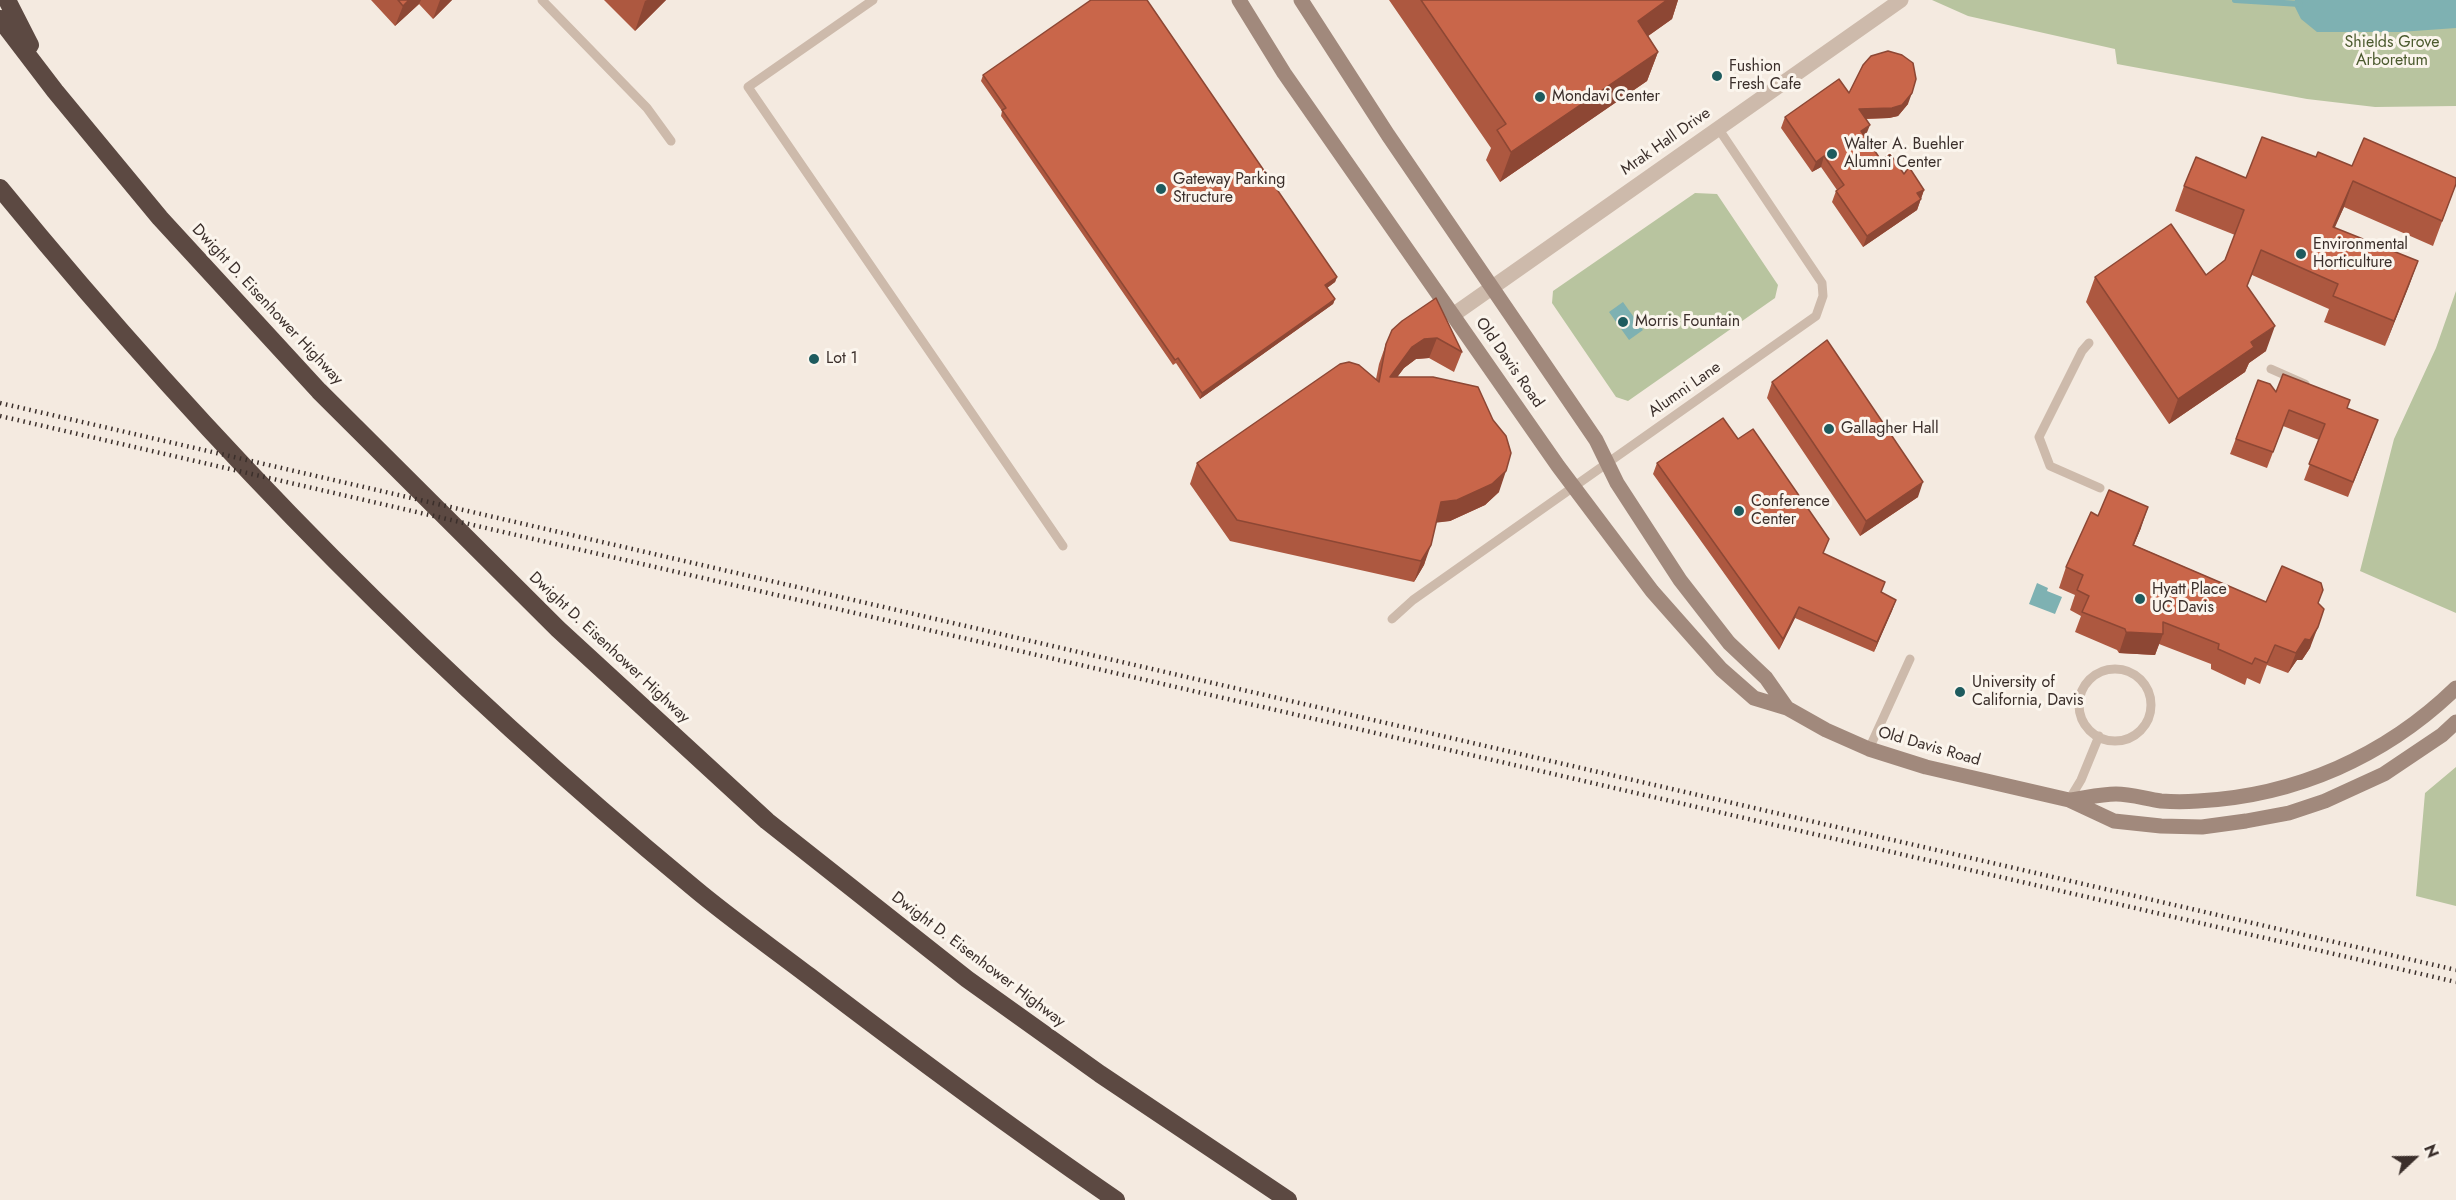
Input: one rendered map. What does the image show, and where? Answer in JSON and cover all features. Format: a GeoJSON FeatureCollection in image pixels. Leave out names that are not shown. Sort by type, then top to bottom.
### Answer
{"type":"FeatureCollection","features":[{"type":"Feature","properties":{"kind":"highway"},"geometry":{"type":"LineString","coordinates":[[7,0],[55,91]]}},
{"type":"Feature","properties":{"kind":"highway","name":"Dwight D. Eisenhower Highway"},"geometry":{"type":"LineString","coordinates":[[0,19],[55,91],[160,218],[319,391],[558,629],[767,821],[967,978],[1100,1074],[1288,1200]]}},
{"type":"Feature","properties":{"kind":"highway"},"geometry":{"type":"LineString","coordinates":[[0,188],[125,336],[240,462],[360,586],[486,707],[697,891],[909,1053],[1116,1200]]}},
{"type":"Feature","properties":{"kind":"street","name":"Old Davis Road"},"geometry":{"type":"LineString","coordinates":[[1239,0],[1284,73],[1573,486],[1653,591],[1721,669],[1754,698],[1787,708],[1826,730],[1869,749],[1926,767],[2069,800],[2114,821],[2161,826],[2202,827],[2289,813],[2325,801],[2384,774],[2442,735],[2456,722]]}},
{"type":"Feature","properties":{"kind":"street","name":"Old Davis Road"},"geometry":{"type":"LineString","coordinates":[[1301,0],[1388,135],[1596,440],[1617,483],[1680,580],[1729,643],[1766,678],[1787,708]]}},
{"type":"Feature","properties":{"kind":"street","name":"Mrak Hall Drive"},"geometry":{"type":"LineString","coordinates":[[1453,315],[1901,0]]}},
{"type":"Feature","properties":{"kind":"street","name":"Old Davis Road"},"geometry":{"type":"LineString","coordinates":[[2069,800],[2116,794],[2163,801],[2198,801],[2248,796],[2285,788],[2335,770],[2370,754],[2432,712],[2456,688]]}},
{"type":"Feature","properties":{"kind":"lane"},"geometry":{"type":"LineString","coordinates":[[542,0],[647,108],[671,141]]}},
{"type":"Feature","properties":{"kind":"lane"},"geometry":{"type":"LineString","coordinates":[[873,0],[748,87],[1064,546]]}},
{"type":"Feature","properties":{"kind":"lane","name":"Alumni Lane"},"geometry":{"type":"LineString","coordinates":[[1392,619],[1413,600],[1816,316],[1823,296],[1822,283],[1718,128]]}},
{"type":"Feature","properties":{"kind":"lane"},"geometry":{"type":"LineString","coordinates":[[2088,342],[2039,437],[2050,466],[2100,488]]}},
{"type":"Feature","properties":{"kind":"lane"},"geometry":{"type":"LineString","coordinates":[[2271,369],[2312,387]]}},
{"type":"Feature","properties":{"kind":"lane"},"geometry":{"type":"LineString","coordinates":[[1869,749],[1910,659]]}},
{"type":"Feature","properties":{"kind":"lane"},"geometry":{"type":"LineString","coordinates":[[2126,670],[2145,684],[2150,695],[2151,708],[2148,719],[2142,729],[2121,740],[2110,740],[2098,736],[2091,731],[2081,715],[2081,696],[2084,687],[2091,678],[2102,671],[2126,670]]}},
{"type":"Feature","properties":{"kind":"lane"},"geometry":{"type":"LineString","coordinates":[[2069,800],[2081,780],[2098,736]]}},
{"type":"Feature","properties":{"kind":"green space","name":"Shields Grove Arboretum"},"geometry":{"type":"Polygon","coordinates":[[[1932,0],[2456,0],[2456,106],[2375,107],[2307,99],[2117,64],[2115,49],[1968,16],[1932,0]]]}},
{"type":"Feature","properties":{"kind":"green space"},"geometry":{"type":"Polygon","coordinates":[[[1695,193],[1717,194],[1778,285],[1775,298],[1628,401],[1616,397],[1552,303],[1553,291],[1695,193]]]}},
{"type":"Feature","properties":{"kind":"green space"},"geometry":{"type":"Polygon","coordinates":[[[2456,291],[2456,613],[2360,571],[2394,439],[2436,348],[2456,291]]]}},
{"type":"Feature","properties":{"kind":"green space"},"geometry":{"type":"Polygon","coordinates":[[[2456,767],[2456,906],[2416,896],[2425,793],[2456,767]]]}},
{"type":"Feature","properties":{"kind":"water"},"geometry":{"type":"Polygon","coordinates":[[[2295,0],[2456,0],[2456,28],[2400,32],[2317,32],[2301,19],[2294,5],[2295,0]]]}},
{"type":"Feature","properties":{"kind":"water"},"geometry":{"type":"Polygon","coordinates":[[[1623,302],[1643,330],[1629,340],[1609,312],[1623,302]]]}},
{"type":"Feature","properties":{"kind":"water"},"geometry":{"type":"Polygon","coordinates":[[[2037,583],[2048,588],[2047,591],[2062,597],[2055,614],[2029,604],[2037,583]]]}},
{"type":"Feature","properties":{"kind":"building"},"geometry":{"type":"Polygon","coordinates":[[[398,0],[409,0],[403,6],[398,0]]]}},
{"type":"Feature","properties":{"kind":"building","name":"Gateway Parking Structure"},"geometry":{"type":"Polygon","coordinates":[[[1091,0],[1147,0],[1337,277],[1325,285],[1335,299],[1202,393],[1178,358],[1175,360],[1002,110],[1006,108],[983,75],[1091,0]]]}},
{"type":"Feature","properties":{"kind":"building","name":"Mondavi Center"},"geometry":{"type":"Polygon","coordinates":[[[1421,0],[1667,0],[1638,21],[1658,52],[1511,152],[1497,130],[1506,124],[1421,0]]]}},
{"type":"Feature","properties":{"kind":"building","name":"Walter A. Buehler Alumni Center"},"geometry":{"type":"Polygon","coordinates":[[[1888,51],[1902,55],[1913,63],[1916,79],[1912,93],[1902,105],[1892,108],[1859,109],[1870,125],[1861,131],[1881,160],[1890,154],[1904,174],[1909,167],[1924,190],[1917,193],[1921,199],[1867,236],[1836,191],[1844,185],[1824,156],[1816,162],[1785,117],[1839,79],[1849,93],[1863,65],[1871,56],[1888,51]]]}},
{"type":"Feature","properties":{"kind":"building"},"geometry":{"type":"Polygon","coordinates":[[[2262,137],[2316,157],[2318,152],[2352,166],[2364,138],[2456,178],[2456,184],[2442,221],[2353,181],[2333,227],[2418,261],[2394,321],[2333,296],[2338,284],[2261,250],[2247,286],[2275,326],[2251,342],[2254,347],[2178,399],[2095,277],[2171,224],[2206,275],[2225,260],[2244,210],[2184,186],[2196,157],[2246,178],[2262,137]]]}},
{"type":"Feature","properties":{"kind":"building"},"geometry":{"type":"Polygon","coordinates":[[[1436,298],[1462,352],[1437,338],[1424,339],[1412,347],[1390,377],[1433,377],[1478,387],[1493,420],[1506,436],[1511,453],[1506,471],[1492,484],[1457,500],[1441,502],[1431,545],[1421,561],[1237,520],[1197,463],[1340,364],[1349,362],[1359,365],[1379,382],[1386,344],[1392,330],[1436,298]]]}},
{"type":"Feature","properties":{"kind":"building","name":"Gallagher Hall"},"geometry":{"type":"Polygon","coordinates":[[[1827,340],[1923,482],[1866,521],[1772,382],[1827,340]]]}},
{"type":"Feature","properties":{"kind":"building"},"geometry":{"type":"Polygon","coordinates":[[[2283,374],[2350,400],[2347,408],[2378,420],[2353,482],[2309,464],[2325,424],[2289,410],[2273,452],[2236,439],[2258,380],[2270,384],[2276,392],[2283,374]]]}},
{"type":"Feature","properties":{"kind":"building","name":"Conference Center"},"geometry":{"type":"Polygon","coordinates":[[[1723,418],[1738,439],[1753,429],[1829,539],[1823,553],[1885,582],[1881,592],[1896,600],[1877,642],[1799,607],[1783,639],[1657,463],[1723,418]]]}},
{"type":"Feature","properties":{"kind":"building","name":"Hyatt Place UC Davis"},"geometry":{"type":"Polygon","coordinates":[[[2109,490],[2148,507],[2133,545],[2266,602],[2282,566],[2321,583],[2323,590],[2318,603],[2324,609],[2318,627],[2310,640],[2305,639],[2296,653],[2275,645],[2267,663],[2255,658],[2252,664],[2218,649],[2219,644],[2163,622],[2163,634],[2126,632],[2125,629],[2082,612],[2089,596],[2077,590],[2083,575],[2066,567],[2091,512],[2098,516],[2109,490]]]}},
{"type":"Feature","properties":{"kind":"waterway"},"geometry":{"type":"LineString","coordinates":[[2235,0],[2300,4]]}},
{"type":"Feature","properties":{"kind":"railway"},"geometry":{"type":"LineString","coordinates":[[0,403],[2456,970]]}},
{"type":"Feature","properties":{"kind":"railway"},"geometry":{"type":"LineString","coordinates":[[0,416],[2456,982]]}},
{"type":"Feature","properties":{"kind":"place","name":"Fushion Fresh Cafe"},"geometry":{"type":"Point","coordinates":[1717,76]}},
{"type":"Feature","properties":{"kind":"place","name":"Mondavi Center"},"geometry":{"type":"Point","coordinates":[1540,97]}},
{"type":"Feature","properties":{"kind":"place","name":"Walter A. Buehler Alumni Center"},"geometry":{"type":"Point","coordinates":[1832,154]}},
{"type":"Feature","properties":{"kind":"place","name":"Gateway Parking Structure"},"geometry":{"type":"Point","coordinates":[1161,189]}},
{"type":"Feature","properties":{"kind":"place","name":"Environmental Horticulture"},"geometry":{"type":"Point","coordinates":[2301,254]}},
{"type":"Feature","properties":{"kind":"place","name":"Morris Fountain"},"geometry":{"type":"Point","coordinates":[1623,322]}},
{"type":"Feature","properties":{"kind":"place","name":"Lot 1"},"geometry":{"type":"Point","coordinates":[814,359]}},
{"type":"Feature","properties":{"kind":"place","name":"Gallagher Hall"},"geometry":{"type":"Point","coordinates":[1829,429]}},
{"type":"Feature","properties":{"kind":"place","name":"Conference Center"},"geometry":{"type":"Point","coordinates":[1739,511]}},
{"type":"Feature","properties":{"kind":"place","name":"Hyatt Place UC Davis"},"geometry":{"type":"Point","coordinates":[2140,599]}},
{"type":"Feature","properties":{"kind":"place","name":"University of California, Davis"},"geometry":{"type":"Point","coordinates":[1960,692]}}]}
